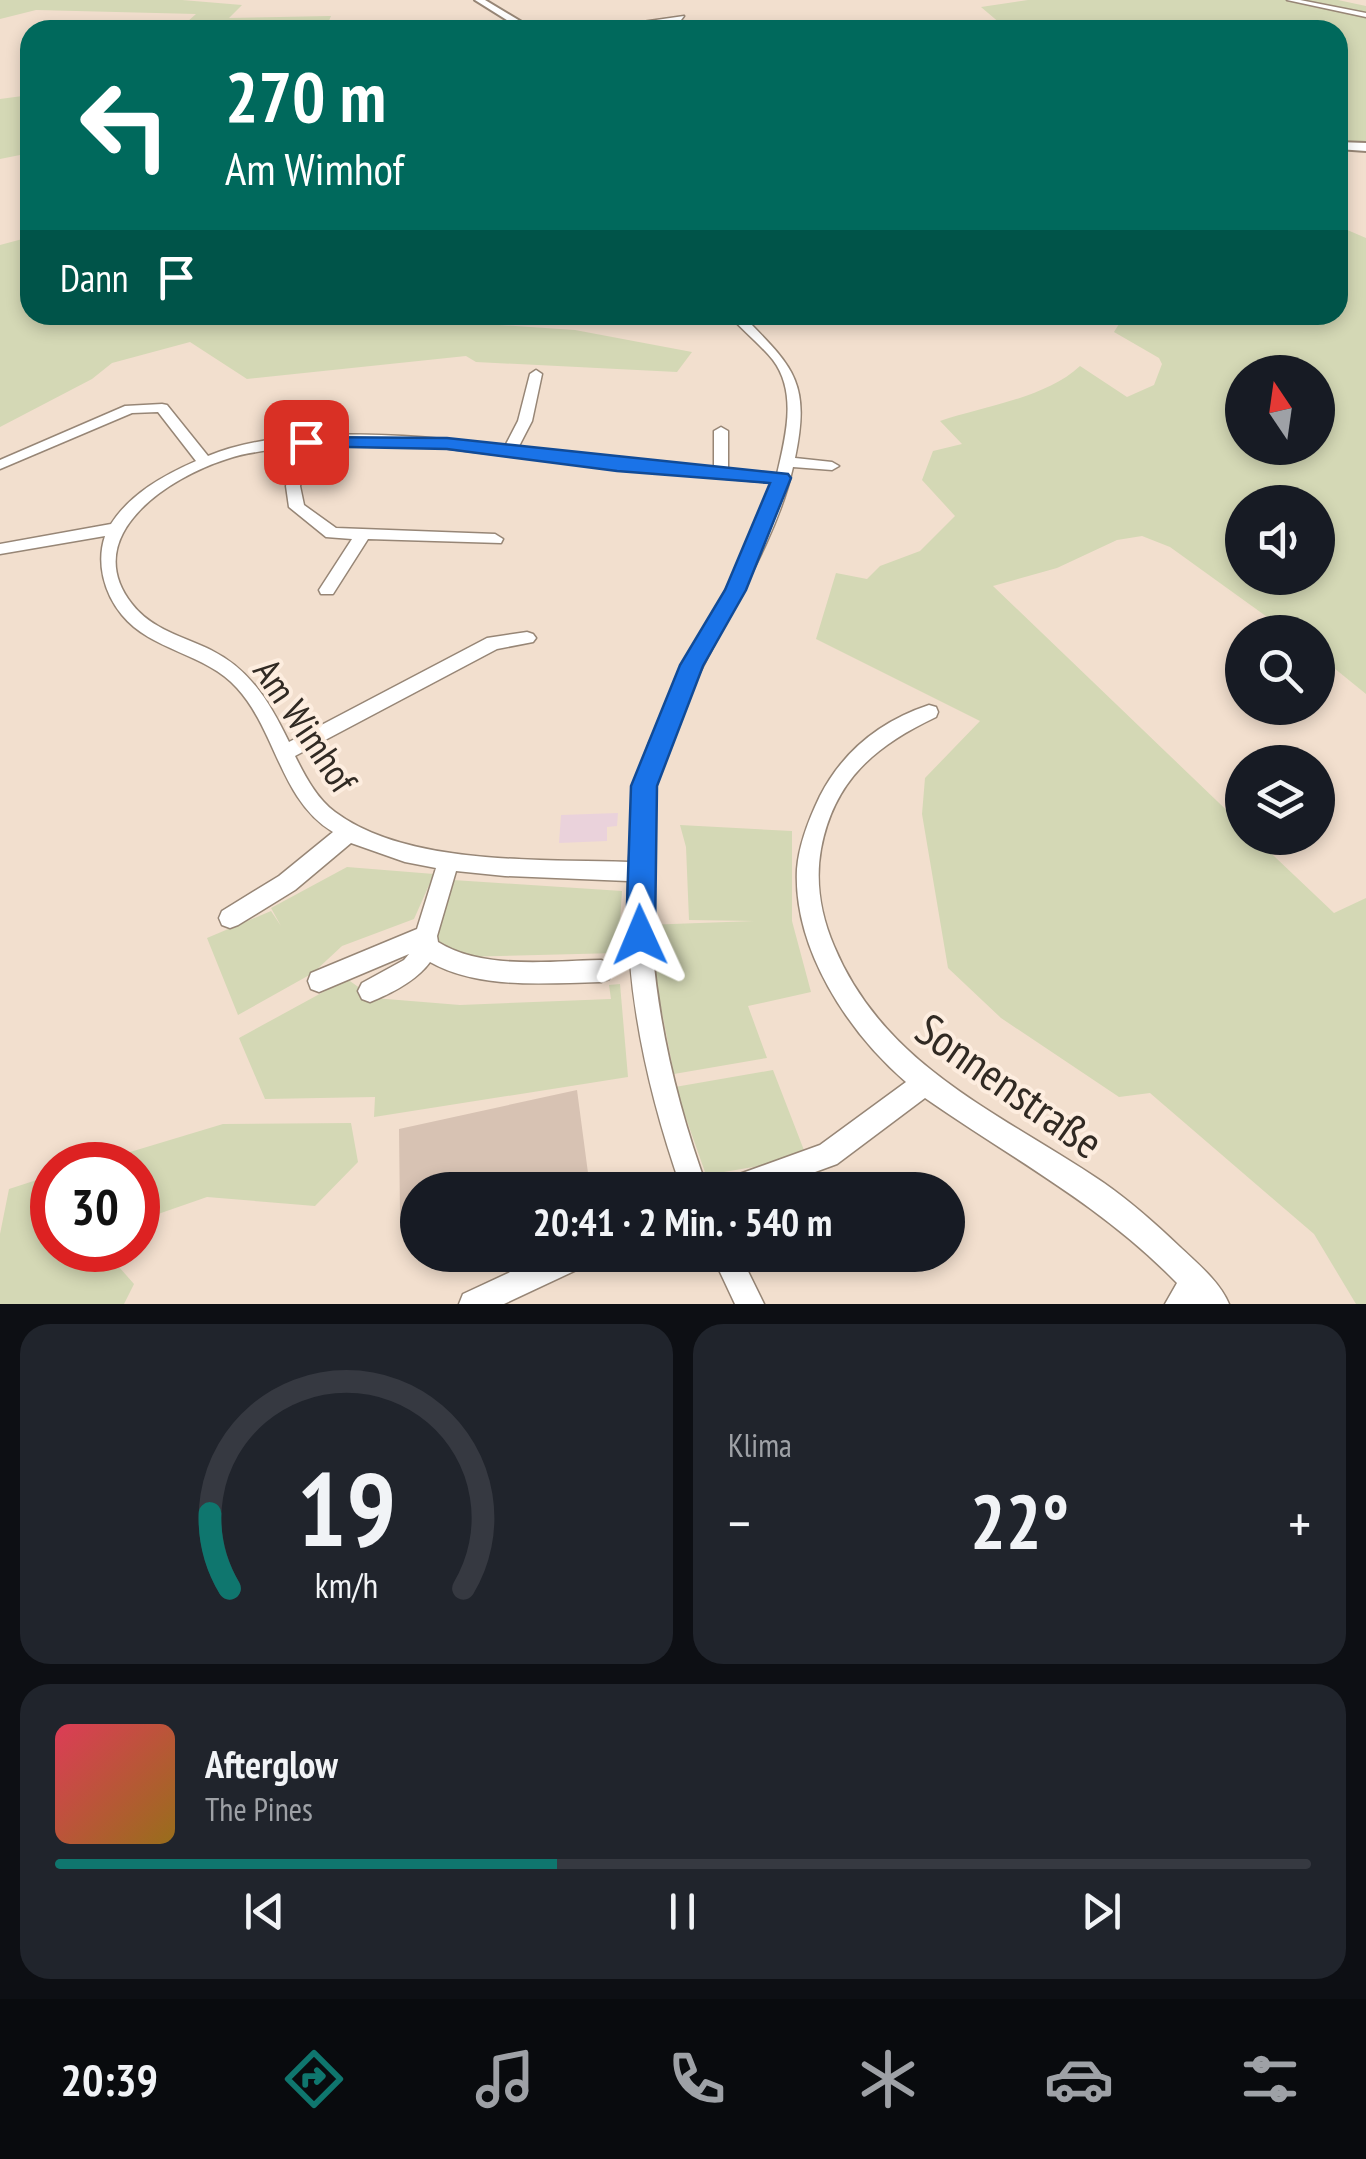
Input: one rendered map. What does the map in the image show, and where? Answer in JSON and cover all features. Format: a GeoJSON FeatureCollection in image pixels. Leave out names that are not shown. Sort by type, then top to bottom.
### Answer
{"type":"FeatureCollection","features":[{"type":"Feature","properties":{"kind":"street"},"geometry":{"type":"LineString","coordinates":[[478,0],[513,20]]}},
{"type":"Feature","properties":{"kind":"street"},"geometry":{"type":"LineString","coordinates":[[1290,0],[1366,15]]}},
{"type":"Feature","properties":{"kind":"street"},"geometry":{"type":"LineString","coordinates":[[1315,0],[1366,15]]}},
{"type":"Feature","properties":{"kind":"street"},"geometry":{"type":"LineString","coordinates":[[668,20],[681,18]]}},
{"type":"Feature","properties":{"kind":"street"},"geometry":{"type":"LineString","coordinates":[[688,1172],[674,1136],[650,1038],[641,973],[639,872],[644,786],[692,665],[735,590],[784,470],[796,412],[792,383],[770,349],[745,325]]}},
{"type":"Feature","properties":{"kind":"street"},"geometry":{"type":"LineString","coordinates":[[509,451],[525,420],[536,374]]}},
{"type":"Feature","properties":{"kind":"street"},"geometry":{"type":"LineString","coordinates":[[0,465],[130,409],[148,406],[162,408],[204,460]]}},
{"type":"Feature","properties":{"kind":"street"},"geometry":{"type":"LineString","coordinates":[[720,471],[722,431]]}},
{"type":"Feature","properties":{"kind":"street"},"geometry":{"type":"LineString","coordinates":[[306,442],[293,486],[297,507],[332,533],[496,539]]}},
{"type":"Feature","properties":{"kind":"street"},"geometry":{"type":"LineString","coordinates":[[0,549],[113,529],[155,486],[204,460],[270,443],[430,443],[617,465],[720,471],[832,466]]}},
{"type":"Feature","properties":{"kind":"street","name":"Am Wimhof"},"geometry":{"type":"LineString","coordinates":[[113,529],[108,559],[115,596],[142,626],[228,668],[270,722],[301,789],[324,818],[346,834],[397,853],[449,860],[639,872]]}},
{"type":"Feature","properties":{"kind":"street"},"geometry":{"type":"LineString","coordinates":[[327,590],[364,533]]}},
{"type":"Feature","properties":{"kind":"street"},"geometry":{"type":"LineString","coordinates":[[286,752],[493,643],[528,638]]}},
{"type":"Feature","properties":{"kind":"street","name":"Sonnenstraße"},"geometry":{"type":"LineString","coordinates":[[929,712],[881,733],[848,766],[824,806],[806,855],[809,906],[828,966],[867,1031],[923,1084],[1093,1192],[1187,1292],[1215,1304]]}},
{"type":"Feature","properties":{"kind":"street","name":"Am Wimhof"},"geometry":{"type":"LineString","coordinates":[[230,918],[287,883],[346,834]]}},
{"type":"Feature","properties":{"kind":"street"},"geometry":{"type":"LineString","coordinates":[[370,991],[412,968],[427,942],[449,860]]}},
{"type":"Feature","properties":{"kind":"street"},"geometry":{"type":"LineString","coordinates":[[427,942],[440,960],[601,971]]}},
{"type":"Feature","properties":{"kind":"street"},"geometry":{"type":"LineString","coordinates":[[320,982],[427,942]]}},
{"type":"Feature","properties":{"kind":"street"},"geometry":{"type":"LineString","coordinates":[[779,1172],[828,1155],[923,1084]]}},
{"type":"Feature","properties":{"kind":"street"},"geometry":{"type":"LineString","coordinates":[[473,1304],[542,1272]]}},
{"type":"Feature","properties":{"kind":"street"},"geometry":{"type":"LineString","coordinates":[[734,1272],[750,1304]]}},
{"type":"Feature","properties":{"kind":"shaded area"},"geometry":{"type":"Polygon","coordinates":[[[618,813],[617,826],[607,827],[607,841],[559,843],[561,815],[618,813]]]}},
{"type":"Feature","properties":{"kind":"green space"},"geometry":{"type":"Polygon","coordinates":[[[0,0],[182,0],[242,5],[229,18],[331,16],[329,20],[189,20],[196,14],[36,10],[0,19],[0,0]]]}},
{"type":"Feature","properties":{"kind":"green space"},"geometry":{"type":"Polygon","coordinates":[[[1028,0],[1338,0],[1366,6],[1366,147],[1348,146],[1348,20],[996,20],[981,7],[1028,0]]]}},
{"type":"Feature","properties":{"kind":"green space"},"geometry":{"type":"Polygon","coordinates":[[[20,96],[20,155],[0,159],[0,99],[20,96]]]}},
{"type":"Feature","properties":{"kind":"green space"},"geometry":{"type":"Polygon","coordinates":[[[1348,230],[1366,238],[1366,694],[1335,669],[1335,615],[1264,615],[1237,595],[1335,595],[1335,485],[1225,485],[1225,587],[1170,547],[1142,536],[1117,540],[1057,568],[993,586],[1225,809],[1225,855],[1273,855],[1334,913],[1366,898],[1366,1304],[1356,1304],[1314,1234],[1150,1093],[1119,1097],[1001,1018],[948,968],[922,814],[925,778],[980,721],[816,639],[836,573],[867,579],[880,566],[920,551],[955,516],[922,480],[933,451],[962,444],[940,421],[1032,394],[1080,366],[1127,397],[1154,385],[1162,364],[1159,358],[1114,332],[1118,325],[1348,325],[1348,230]]]}},
{"type":"Feature","properties":{"kind":"green space"},"geometry":{"type":"Polygon","coordinates":[[[20,240],[20,325],[499,325],[575,330],[692,352],[677,372],[476,362],[466,356],[247,379],[190,342],[112,363],[92,379],[0,427],[0,245],[20,240]]]}},
{"type":"Feature","properties":{"kind":"green space"},"geometry":{"type":"Polygon","coordinates":[[[680,825],[792,831],[792,921],[811,992],[748,1006],[767,1058],[674,1074],[645,925],[754,921],[689,920],[686,847],[680,825]]]}},
{"type":"Feature","properties":{"kind":"green space"},"geometry":{"type":"Polygon","coordinates":[[[347,867],[434,874],[414,919],[342,946],[313,973],[238,1015],[207,938],[271,911],[281,926],[271,908],[347,867]]]}},
{"type":"Feature","properties":{"kind":"green space"},"geometry":{"type":"Polygon","coordinates":[[[453,880],[622,891],[618,953],[461,957],[433,947],[453,880]]]}},
{"type":"Feature","properties":{"kind":"green space"},"geometry":{"type":"Polygon","coordinates":[[[347,979],[374,998],[460,1005],[611,999],[609,985],[620,984],[628,1077],[374,1117],[375,1097],[265,1099],[239,1038],[347,979]]]}},
{"type":"Feature","properties":{"kind":"green space"},"geometry":{"type":"Polygon","coordinates":[[[773,1070],[807,1158],[705,1172],[675,1087],[773,1070]]]}},
{"type":"Feature","properties":{"kind":"green space"},"geometry":{"type":"Polygon","coordinates":[[[351,1123],[358,1162],[315,1206],[207,1197],[160,1213],[160,1143],[223,1124],[351,1123]]]}},
{"type":"Feature","properties":{"kind":"green space"},"geometry":{"type":"Polygon","coordinates":[[[30,1182],[30,1272],[123,1272],[134,1284],[124,1304],[0,1304],[0,1234],[9,1189],[30,1182]]]}},
{"type":"Feature","properties":{"kind":"building"},"geometry":{"type":"Polygon","coordinates":[[[577,1090],[588,1172],[400,1172],[400,1215],[399,1129],[577,1090]]]}},
{"type":"Feature","properties":{"kind":"route"},"geometry":{"type":"LineString","coordinates":[[306,442],[447,444],[617,465],[781,478],[760,538],[692,665],[644,786],[640,935]]}}]}
